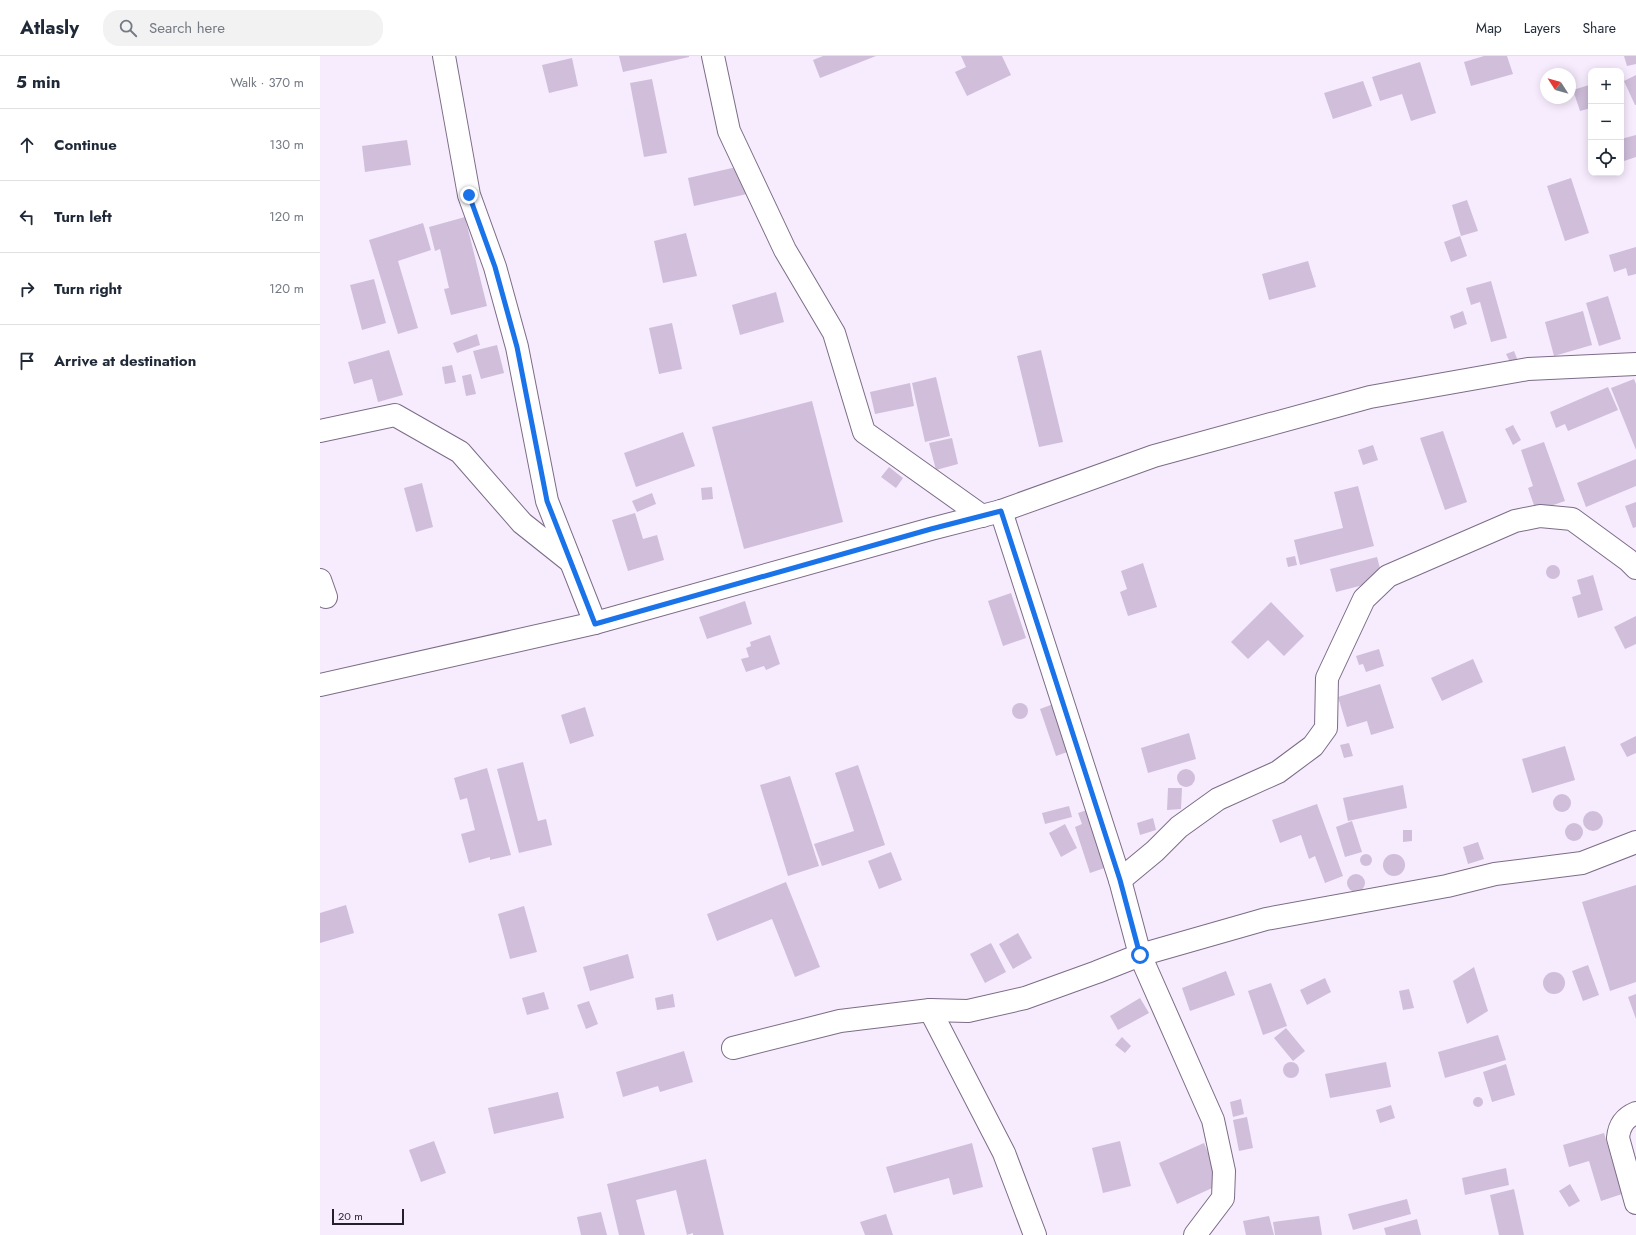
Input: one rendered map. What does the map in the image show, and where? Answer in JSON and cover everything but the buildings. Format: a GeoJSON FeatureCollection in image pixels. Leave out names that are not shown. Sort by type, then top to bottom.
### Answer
{"type":"FeatureCollection","features":[{"type":"Feature","properties":{"kind":"street"},"geometry":{"type":"LineString","coordinates":[[444,56],[469,195],[495,267],[517,347],[547,501],[595,624]]}},
{"type":"Feature","properties":{"kind":"street"},"geometry":{"type":"LineString","coordinates":[[713,56],[729,131],[785,250],[834,333],[864,432],[991,514],[1120,880],[1140,955],[1213,1120],[1224,1171],[1223,1198],[1195,1235]]}},
{"type":"Feature","properties":{"kind":"street"},"geometry":{"type":"LineString","coordinates":[[320,685],[595,624],[991,514],[1154,456],[1370,397],[1528,369],[1636,364]]}},
{"type":"Feature","properties":{"kind":"street"},"geometry":{"type":"LineString","coordinates":[[320,431],[395,415],[460,452],[522,523],[571,562]]}},
{"type":"Feature","properties":{"kind":"street"},"geometry":{"type":"LineString","coordinates":[[1120,880],[1155,851],[1179,827],[1218,799],[1278,772],[1313,746],[1326,728],[1327,678],[1364,599],[1388,576],[1515,521],[1540,516],[1572,519],[1628,560],[1636,568]]}},
{"type":"Feature","properties":{"kind":"street"},"geometry":{"type":"LineString","coordinates":[[733,1048],[840,1021],[930,1010],[968,1011],[1025,998],[1140,955],[1266,919],[1447,886],[1495,874],[1582,863],[1636,842]]}},
{"type":"Feature","properties":{"kind":"street"},"geometry":{"type":"LineString","coordinates":[[930,1010],[1004,1153],[1035,1235]]}},
{"type":"Feature","properties":{"kind":"street"},"geometry":{"type":"LineString","coordinates":[[1636,1113],[1628,1117],[1619,1128],[1618,1138],[1636,1203]]}},
{"type":"Feature","properties":{"kind":"route"},"geometry":{"type":"LineString","coordinates":[[469,195],[495,267],[517,347],[547,501],[595,624],[931,529],[1001,511],[1120,880],[1140,955]]}}]}
